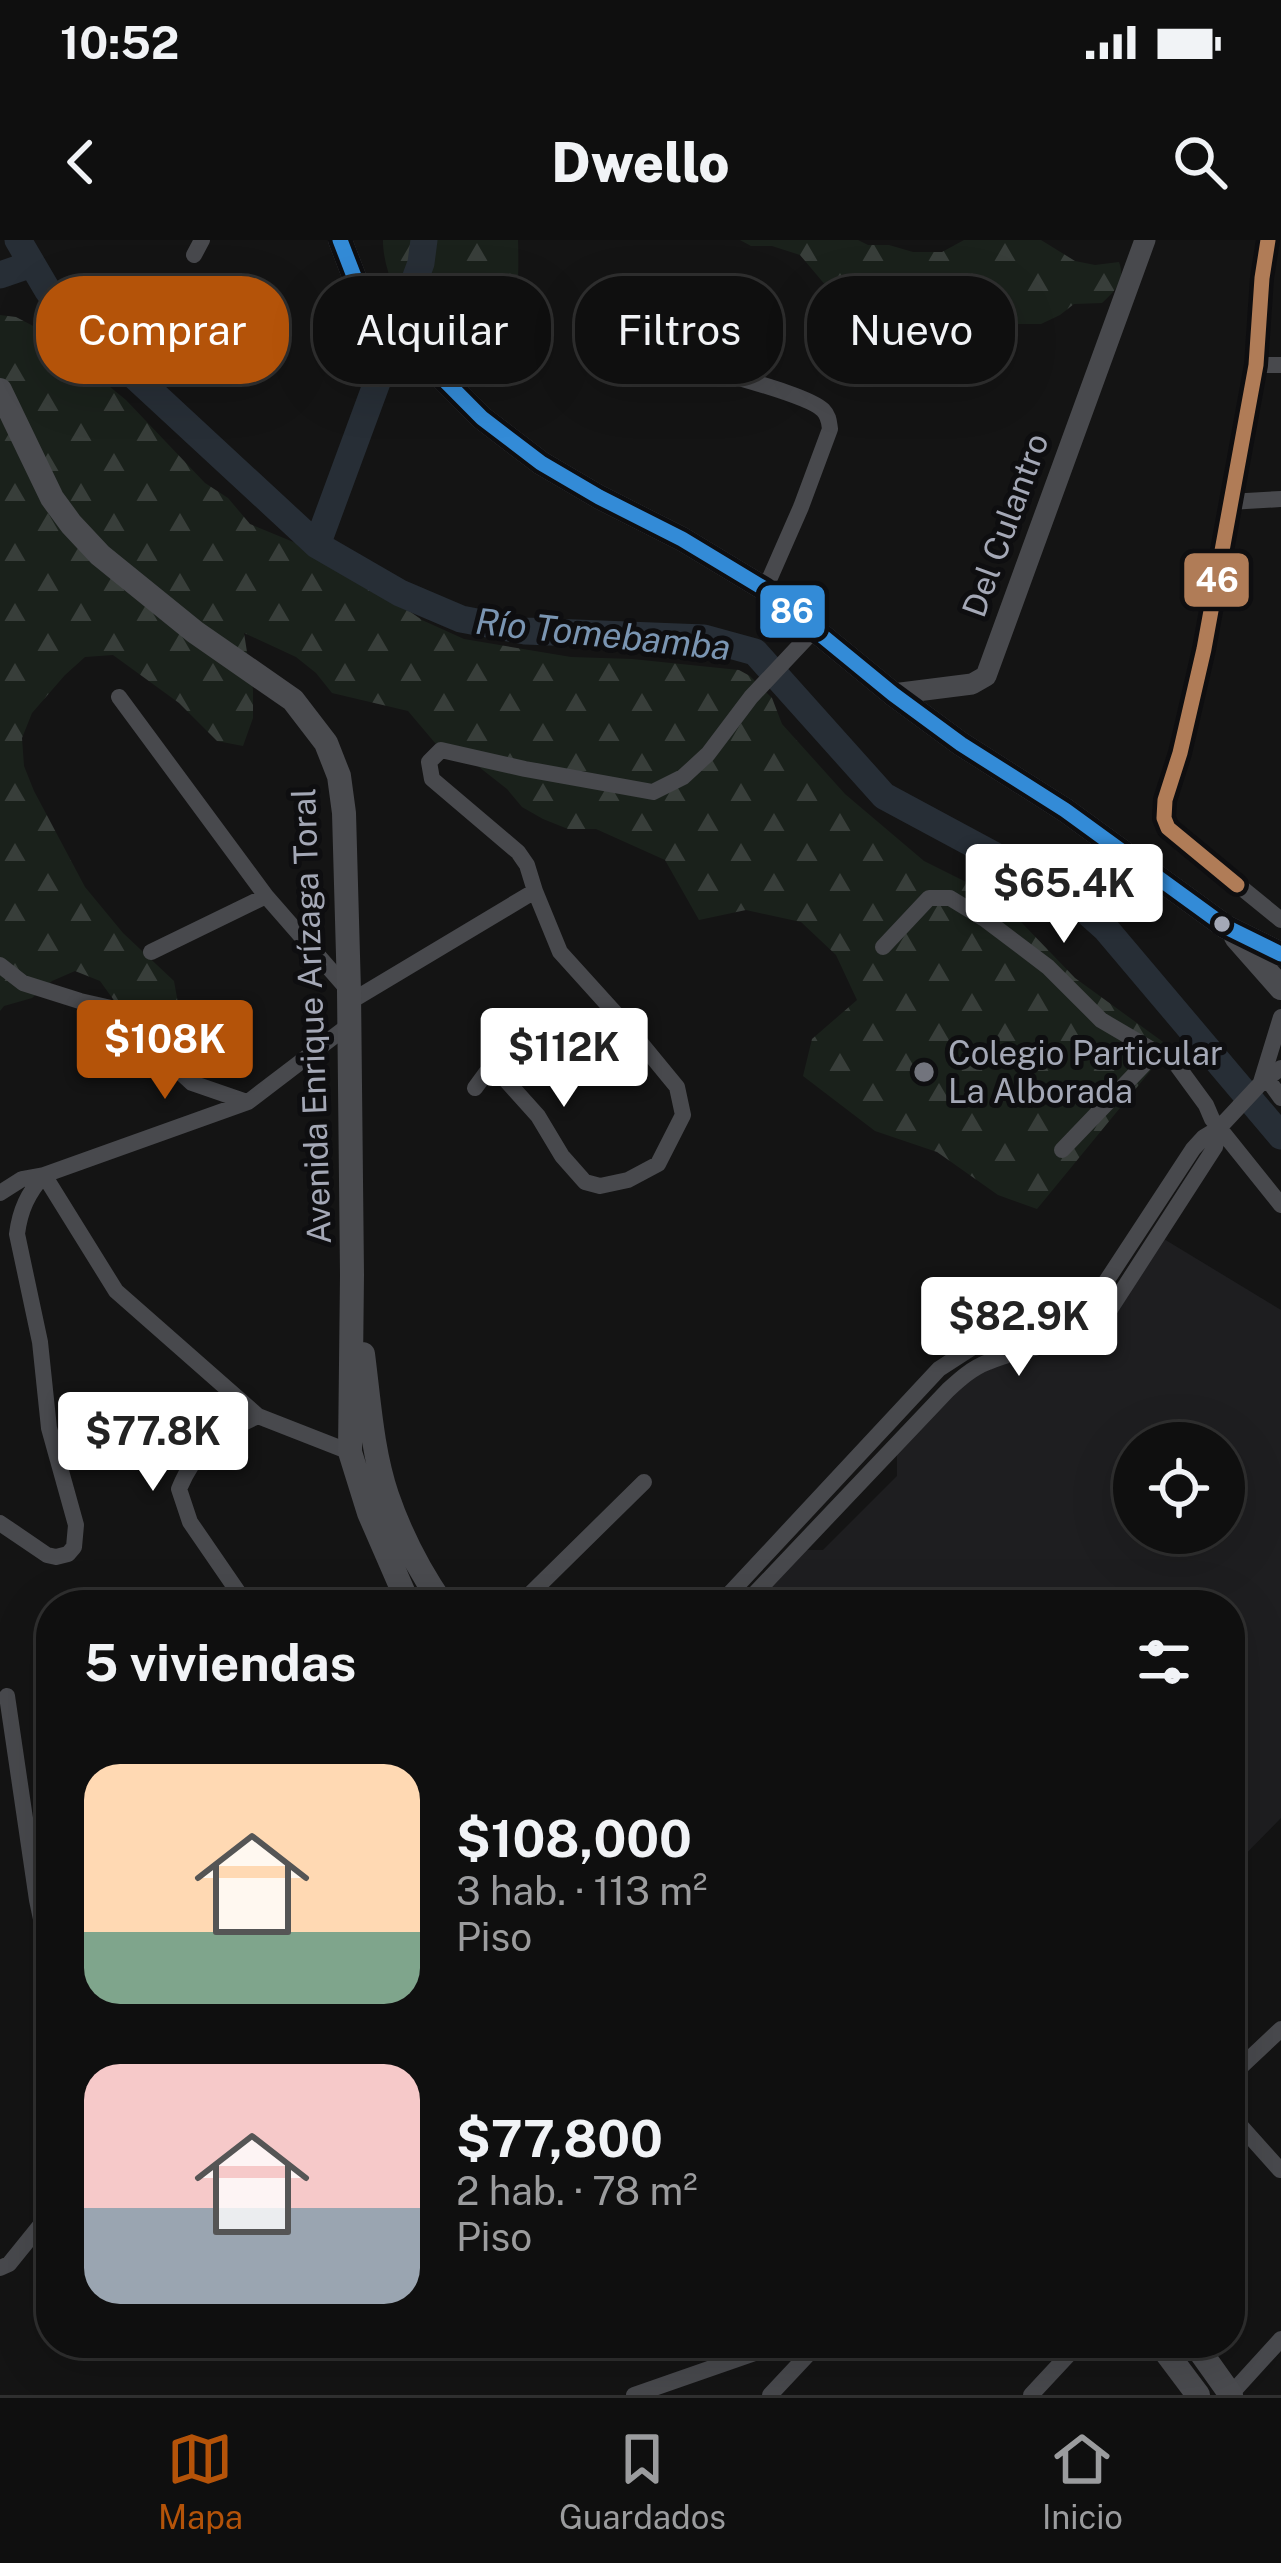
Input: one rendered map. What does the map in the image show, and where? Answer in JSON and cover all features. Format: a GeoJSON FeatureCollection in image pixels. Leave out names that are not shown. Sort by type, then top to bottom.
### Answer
{"type":"FeatureCollection","features":[{"type":"Feature","properties":{"kind":"main road"},"geometry":{"type":"LineString","coordinates":[[340,240],[362,297],[482,418],[542,463],[765,589],[962,744],[1065,810],[1226,927],[1281,954]]}},
{"type":"Feature","properties":{"kind":"main road","name":"Avenida Enrique Arízaga Toral"},"geometry":{"type":"LineString","coordinates":[[0,390],[52,498],[71,524],[100,555],[195,632],[293,700],[326,743],[339,776],[349,1006],[350,1452],[369,1513],[412,1590]]}},
{"type":"Feature","properties":{"kind":"main road"},"geometry":{"type":"LineString","coordinates":[[1226,927],[1281,988]]}},
{"type":"Feature","properties":{"kind":"main road","name":"Avenida Enrique Arízaga Toral"},"geometry":{"type":"LineString","coordinates":[[352,1275],[375,1442],[415,1590]]}},
{"type":"Feature","properties":{"kind":"main road"},"geometry":{"type":"LineString","coordinates":[[1170,2358],[1198,2395]]}},
{"type":"Feature","properties":{"kind":"main road"},"geometry":{"type":"LineString","coordinates":[[1205,2358],[1231,2395]]}},
{"type":"Feature","properties":{"kind":"street","name":"Del Culantro"},"geometry":{"type":"LineString","coordinates":[[893,694],[972,684],[986,676],[1145,240]]}},
{"type":"Feature","properties":{"kind":"street"},"geometry":{"type":"LineString","coordinates":[[1268,240],[1256,365],[1204,650],[1164,818],[1168,828],[1281,920]]}},
{"type":"Feature","properties":{"kind":"street"},"geometry":{"type":"LineString","coordinates":[[1256,365],[1281,364]]}},
{"type":"Feature","properties":{"kind":"street"},"geometry":{"type":"LineString","coordinates":[[756,384],[823,410],[830,429],[765,589]]}},
{"type":"Feature","properties":{"kind":"street"},"geometry":{"type":"LineString","coordinates":[[1229,502],[1281,499]]}},
{"type":"Feature","properties":{"kind":"street"},"geometry":{"type":"LineString","coordinates":[[475,1088],[486,1073],[503,1078],[538,1116],[562,1156],[585,1182],[600,1186],[628,1180],[658,1164],[683,1115],[677,1087],[560,952],[518,852],[432,779],[429,762],[441,750],[653,792],[695,766],[815,629]]}},
{"type":"Feature","properties":{"kind":"street"},"geometry":{"type":"LineString","coordinates":[[119,697],[349,1006]]}},
{"type":"Feature","properties":{"kind":"street"},"geometry":{"type":"LineString","coordinates":[[0,1193],[22,1179],[248,1102],[349,1006],[535,892]]}},
{"type":"Feature","properties":{"kind":"street"},"geometry":{"type":"LineString","coordinates":[[151,952],[266,896]]}},
{"type":"Feature","properties":{"kind":"street"},"geometry":{"type":"LineString","coordinates":[[884,947],[929,898],[950,898],[1033,954],[1101,1020],[1183,1070],[1281,1205]]}},
{"type":"Feature","properties":{"kind":"street"},"geometry":{"type":"LineString","coordinates":[[0,964],[23,983],[142,1015],[153,1022],[179,1071],[192,1083],[248,1102]]}},
{"type":"Feature","properties":{"kind":"street"},"geometry":{"type":"LineString","coordinates":[[733,1590],[939,1369],[973,1347],[1059,1322],[1090,1306],[1193,1149],[1267,1079],[1281,1017]]}},
{"type":"Feature","properties":{"kind":"street"},"geometry":{"type":"LineString","coordinates":[[1062,1150],[1156,1052]]}},
{"type":"Feature","properties":{"kind":"street"},"geometry":{"type":"LineString","coordinates":[[1267,1079],[1281,1098]]}},
{"type":"Feature","properties":{"kind":"street"},"geometry":{"type":"LineString","coordinates":[[758,1590],[966,1375],[984,1363],[1078,1335],[1111,1309],[1216,1147],[1222,1125]]}},
{"type":"Feature","properties":{"kind":"street"},"geometry":{"type":"LineString","coordinates":[[44,1175],[116,1291],[258,1416],[350,1452]]}},
{"type":"Feature","properties":{"kind":"street"},"geometry":{"type":"LineString","coordinates":[[0,1523],[46,1555],[68,1554],[74,1546],[76,1525],[49,1429],[40,1342],[17,1234],[25,1201],[44,1175]]}},
{"type":"Feature","properties":{"kind":"street"},"geometry":{"type":"LineString","coordinates":[[237,1590],[190,1522],[179,1489],[199,1452],[236,1425],[258,1416]]}},
{"type":"Feature","properties":{"kind":"street"},"geometry":{"type":"LineString","coordinates":[[533,1590],[644,1482]]}},
{"type":"Feature","properties":{"kind":"street"},"geometry":{"type":"LineString","coordinates":[[7,1696],[36,1893]]}},
{"type":"Feature","properties":{"kind":"street"},"geometry":{"type":"LineString","coordinates":[[1245,2063],[1281,2029]]}},
{"type":"Feature","properties":{"kind":"street"},"geometry":{"type":"LineString","coordinates":[[1245,2131],[1280,2170]]}},
{"type":"Feature","properties":{"kind":"street"},"geometry":{"type":"LineString","coordinates":[[0,2268],[9,2264],[36,2231]]}},
{"type":"Feature","properties":{"kind":"street"},"geometry":{"type":"LineString","coordinates":[[1231,2395],[1281,2339]]}},
{"type":"Feature","properties":{"kind":"street"},"geometry":{"type":"LineString","coordinates":[[634,2395],[740,2358]]}},
{"type":"Feature","properties":{"kind":"street"},"geometry":{"type":"LineString","coordinates":[[770,2395],[805,2358]]}},
{"type":"Feature","properties":{"kind":"street"},"geometry":{"type":"LineString","coordinates":[[1031,2395],[1065,2358]]}},
{"type":"Feature","properties":{"kind":"shaded area"},"geometry":{"type":"Polygon","coordinates":[[[1164,1239],[1281,1310],[1281,1818],[1245,1855],[1245,1590],[760,1590],[795,1550],[823,1550],[897,1476],[897,1450],[983,1370],[1073,1347],[1120,1307],[1164,1239]]]}},
{"type":"Feature","properties":{"kind":"green space"},"geometry":{"type":"Polygon","coordinates":[[[383,240],[518,240],[518,276],[389,276],[383,240]]]}},
{"type":"Feature","properties":{"kind":"green space"},"geometry":{"type":"Polygon","coordinates":[[[740,240],[858,240],[913,252],[942,252],[964,240],[1041,240],[1075,261],[1119,262],[1121,275],[1102,303],[1074,304],[1041,324],[1015,324],[1015,276],[818,276],[800,255],[772,246],[751,246],[740,240]]]}},
{"type":"Feature","properties":{"kind":"green space"},"geometry":{"type":"Polygon","coordinates":[[[0,315],[36,327],[36,384],[106,384],[250,524],[337,560],[422,620],[464,639],[571,657],[739,670],[750,676],[772,698],[782,724],[845,794],[924,861],[998,898],[1075,978],[1170,1047],[1037,1209],[998,1195],[937,1152],[875,1131],[803,1076],[812,1039],[857,1000],[836,955],[801,922],[746,910],[699,920],[665,860],[596,829],[568,829],[543,819],[522,807],[460,752],[441,750],[408,711],[332,693],[296,657],[244,633],[253,718],[243,746],[217,741],[179,703],[113,655],[85,657],[65,675],[32,713],[22,738],[24,766],[34,791],[85,887],[123,933],[174,981],[179,1009],[159,1026],[131,1024],[100,981],[75,971],[0,1011],[0,315]]]}},
{"type":"Feature","properties":{"kind":"waterway","name":"Río Tomebamba"},"geometry":{"type":"LineString","coordinates":[[18,240],[48,291],[317,545],[400,593],[461,619],[525,631],[704,638],[755,652],[884,796],[1068,895],[1106,929],[1281,1136]]}},
{"type":"Feature","properties":{"kind":"waterway"},"geometry":{"type":"LineString","coordinates":[[317,545],[421,263],[424,240]]}},
{"type":"Feature","properties":{"kind":"waterway"},"geometry":{"type":"LineString","coordinates":[[0,275],[32,264]]}},
{"type":"Feature","properties":{"kind":"transit line","name":"86"},"geometry":{"type":"LineString","coordinates":[[340,240],[362,297],[482,418],[541,463],[765,589],[961,744],[1065,810],[1226,927],[1281,954]]}},
{"type":"Feature","properties":{"kind":"transit line","name":"46"},"geometry":{"type":"LineString","coordinates":[[1237,885],[1168,828],[1164,818],[1204,649],[1256,365],[1268,240]]}},
{"type":"Feature","properties":{"kind":"place","name":"Colegio Particular La Alborada"},"geometry":{"type":"Point","coordinates":[924,1072]}}]}
